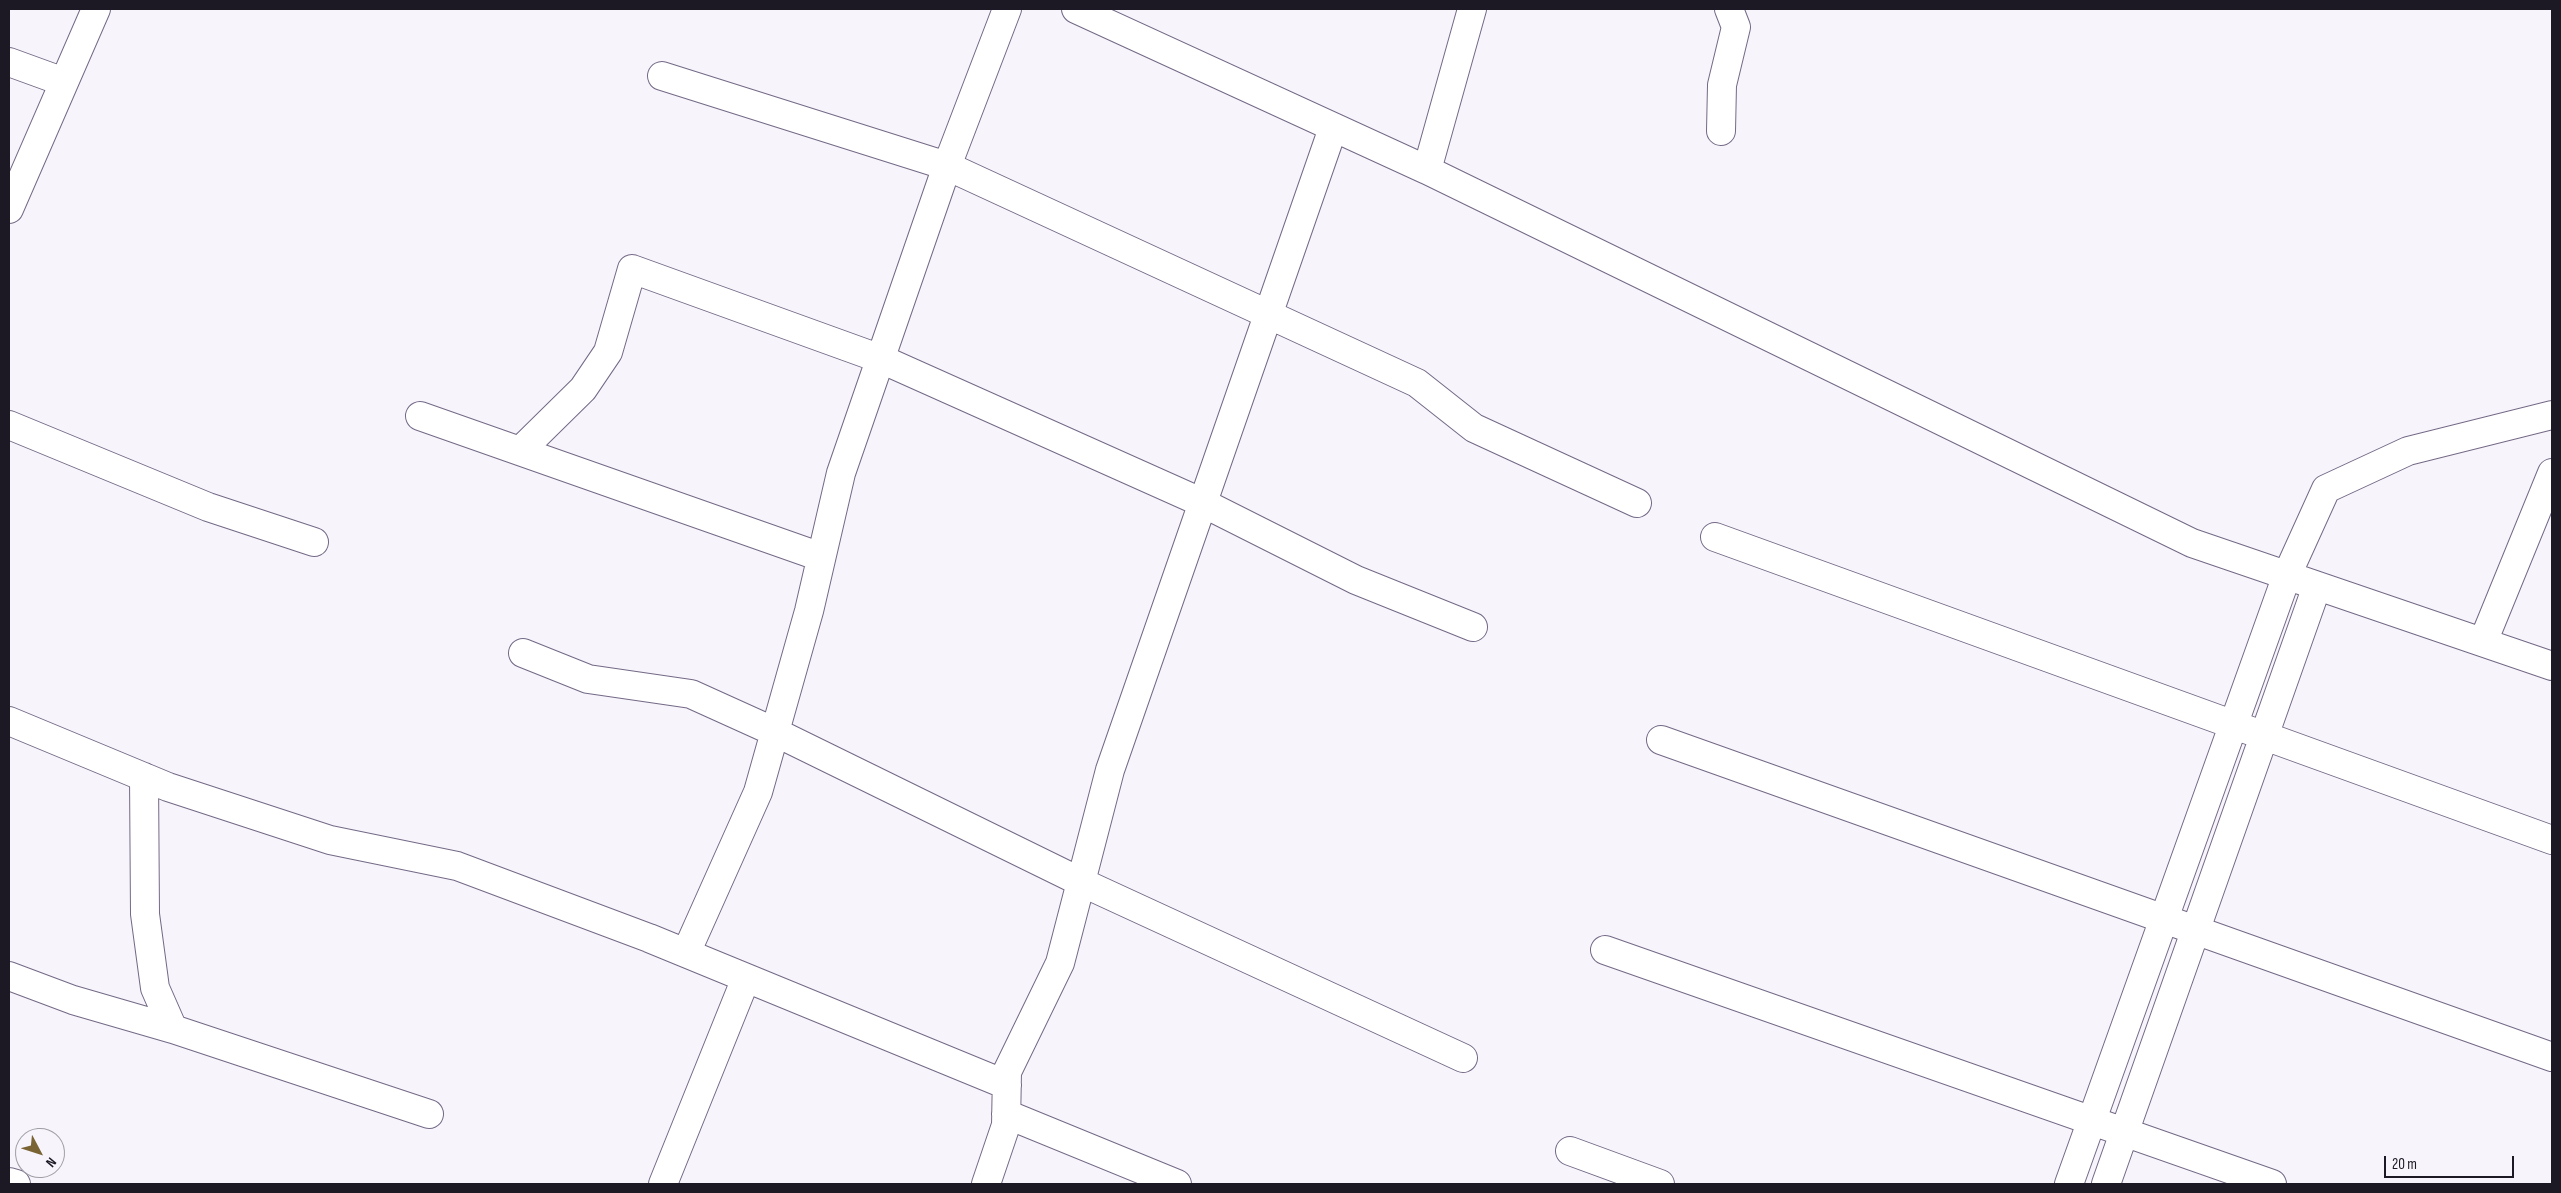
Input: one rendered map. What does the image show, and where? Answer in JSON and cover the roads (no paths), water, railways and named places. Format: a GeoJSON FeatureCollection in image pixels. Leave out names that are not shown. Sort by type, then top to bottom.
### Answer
{"type":"FeatureCollection","features":[{"type":"Feature","properties":{"kind":"street"},"geometry":{"type":"LineString","coordinates":[[9,208],[96,9]]}},
{"type":"Feature","properties":{"kind":"street"},"geometry":{"type":"LineString","coordinates":[[686,953],[758,792],[821,557],[841,472],[947,166],[1007,9]]}},
{"type":"Feature","properties":{"kind":"street"},"geometry":{"type":"LineString","coordinates":[[1426,170],[1472,9]]}},
{"type":"Feature","properties":{"kind":"street"},"geometry":{"type":"LineString","coordinates":[[1721,131],[1722,85],[1736,27],[1729,9]]}},
{"type":"Feature","properties":{"kind":"street"},"geometry":{"type":"LineString","coordinates":[[1092,12],[1333,128],[1426,170],[2192,543],[2552,666]]}},
{"type":"Feature","properties":{"kind":"street"},"geometry":{"type":"LineString","coordinates":[[9,62],[64,82]]}},
{"type":"Feature","properties":{"kind":"street"},"geometry":{"type":"LineString","coordinates":[[662,76],[947,166],[1417,384],[1474,428],[1637,503]]}},
{"type":"Feature","properties":{"kind":"street"},"geometry":{"type":"LineString","coordinates":[[986,1184],[1006,1125],[1007,1072],[1060,963],[1110,770],[1333,128]]}},
{"type":"Feature","properties":{"kind":"street"},"geometry":{"type":"LineString","coordinates":[[520,451],[583,389],[608,352],[632,268],[881,359],[1203,503],[1356,580],[1473,627]]}},
{"type":"Feature","properties":{"kind":"street"},"geometry":{"type":"LineString","coordinates":[[2069,1184],[2287,576],[2326,489],[2408,451],[2552,415]]}},
{"type":"Feature","properties":{"kind":"street"},"geometry":{"type":"LineString","coordinates":[[420,416],[821,557]]}},
{"type":"Feature","properties":{"kind":"street"},"geometry":{"type":"LineString","coordinates":[[9,425],[208,507],[314,542]]}},
{"type":"Feature","properties":{"kind":"street"},"geometry":{"type":"LineString","coordinates":[[2483,642],[2552,473]]}},
{"type":"Feature","properties":{"kind":"street"},"geometry":{"type":"LineString","coordinates":[[1715,537],[2552,840]]}},
{"type":"Feature","properties":{"kind":"street"},"geometry":{"type":"LineString","coordinates":[[2106,1184],[2317,586]]}},
{"type":"Feature","properties":{"kind":"street"},"geometry":{"type":"LineString","coordinates":[[523,653],[588,680],[691,694],[775,732],[1081,882],[1463,1058]]}},
{"type":"Feature","properties":{"kind":"street"},"geometry":{"type":"LineString","coordinates":[[9,722],[144,777],[330,840],[457,866],[686,953],[1007,1085]]}},
{"type":"Feature","properties":{"kind":"street"},"geometry":{"type":"LineString","coordinates":[[1661,740],[2552,1057]]}},
{"type":"Feature","properties":{"kind":"street"},"geometry":{"type":"LineString","coordinates":[[144,777],[145,914],[155,988],[173,1029]]}},
{"type":"Feature","properties":{"kind":"street"},"geometry":{"type":"LineString","coordinates":[[1605,950],[2272,1184]]}},
{"type":"Feature","properties":{"kind":"street"},"geometry":{"type":"LineString","coordinates":[[9,976],[73,1000],[173,1029],[429,1114]]}},
{"type":"Feature","properties":{"kind":"street"},"geometry":{"type":"LineString","coordinates":[[663,1184],[746,978]]}},
{"type":"Feature","properties":{"kind":"street"},"geometry":{"type":"LineString","coordinates":[[1006,1114],[1177,1184]]}},
{"type":"Feature","properties":{"kind":"street"},"geometry":{"type":"LineString","coordinates":[[1570,1151],[1660,1184]]}},
{"type":"Feature","properties":{"kind":"street"},"geometry":{"type":"LineString","coordinates":[[9,1182],[16,1184]]}}]}
